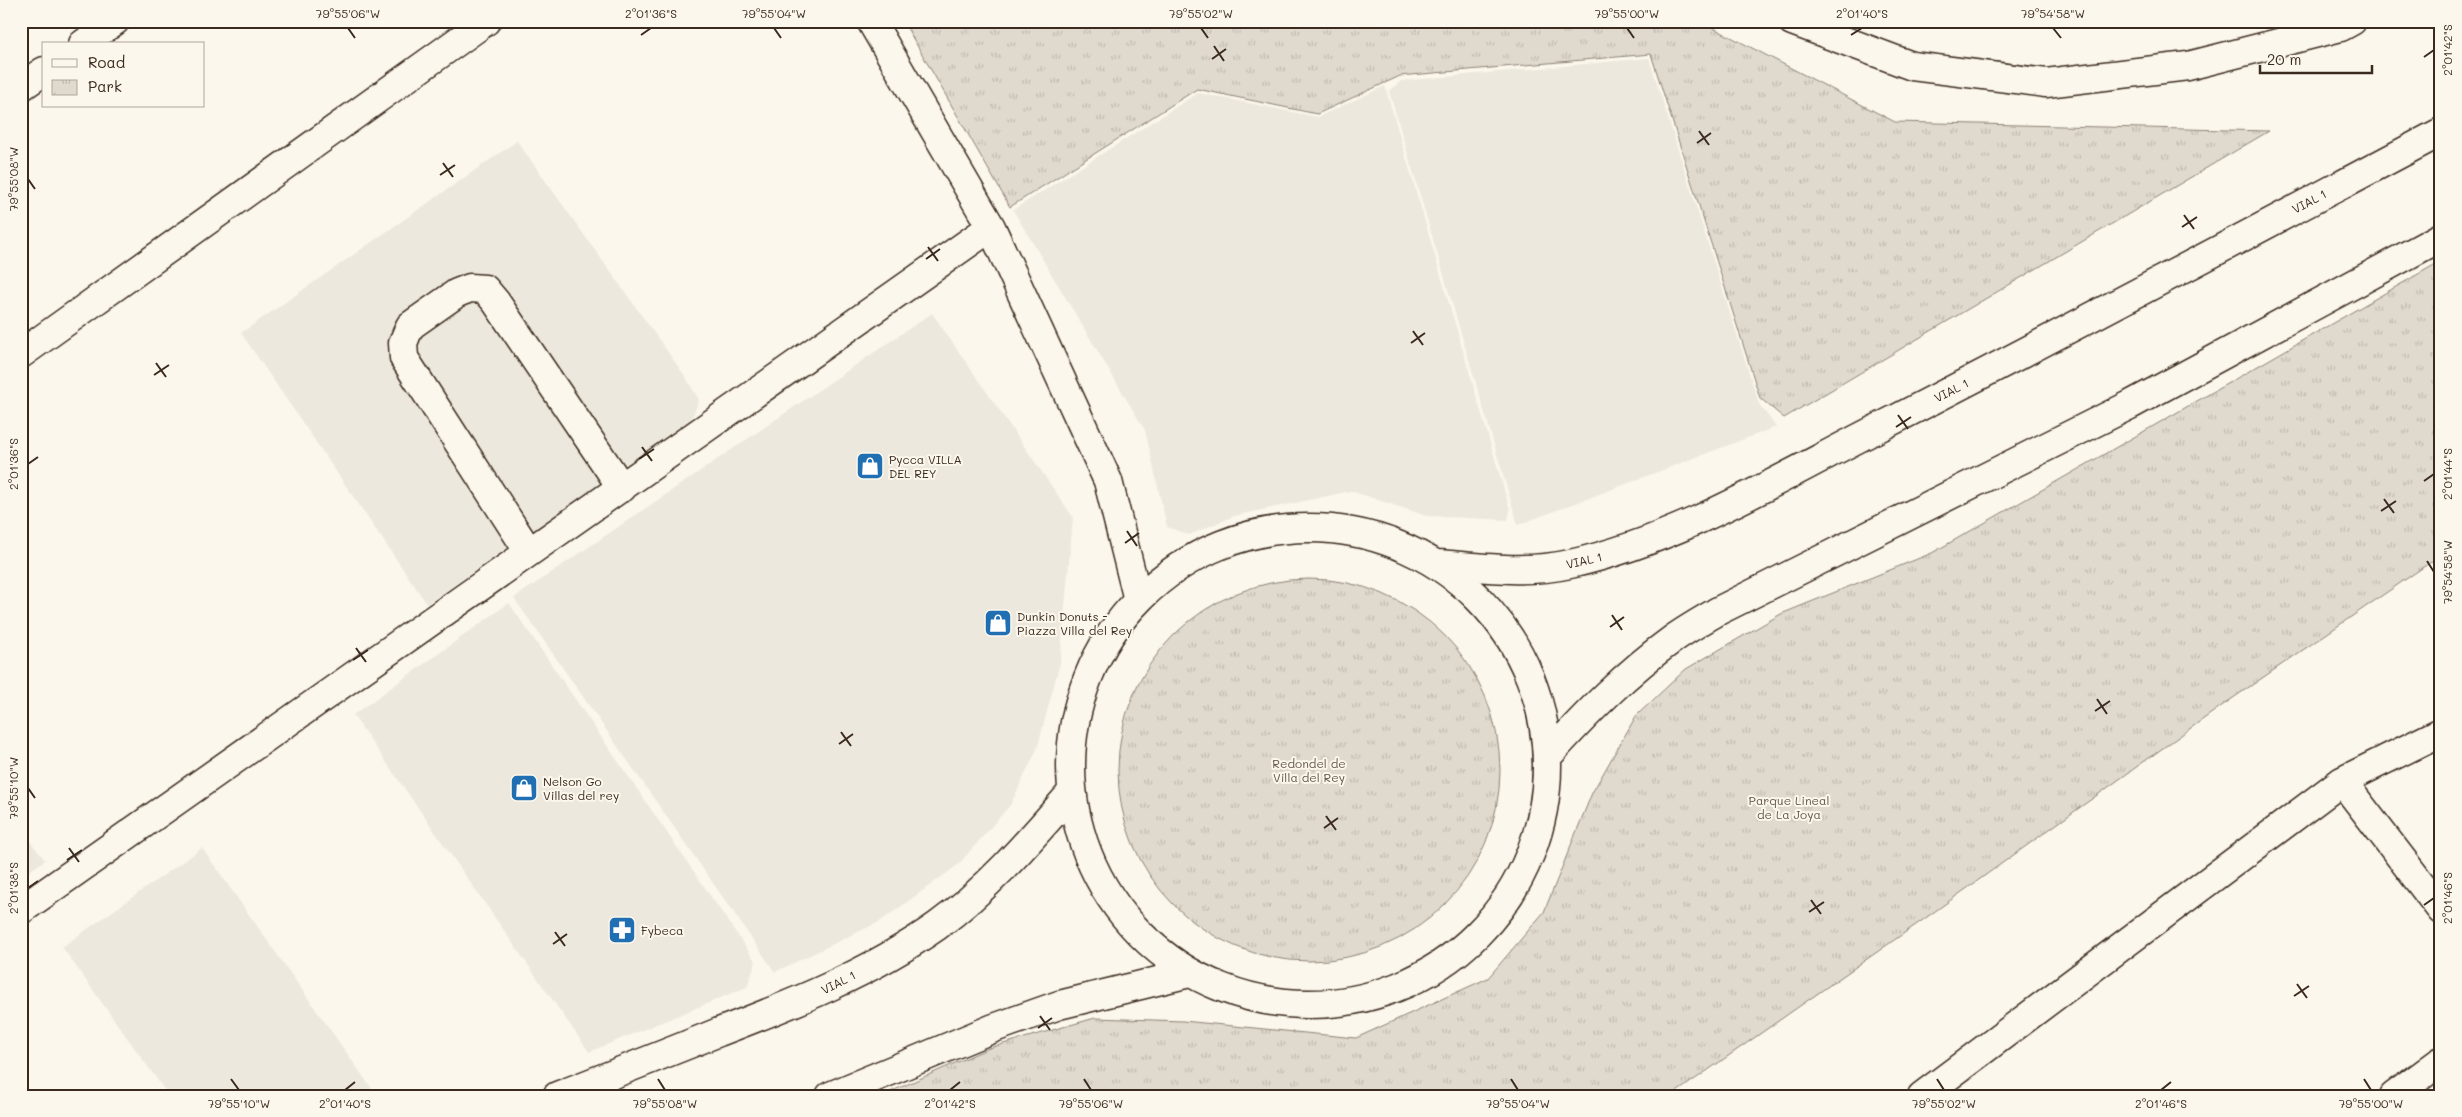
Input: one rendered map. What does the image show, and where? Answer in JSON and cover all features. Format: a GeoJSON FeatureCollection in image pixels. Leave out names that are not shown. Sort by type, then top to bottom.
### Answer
{"type":"FeatureCollection","features":[{"type":"Feature","properties":{"kind":"street"},"geometry":{"type":"LineString","coordinates":[[86,42],[115,21]]}},
{"type":"Feature","properties":{"kind":"street"},"geometry":{"type":"LineString","coordinates":[[21,354],[486,21]]}},
{"type":"Feature","properties":{"kind":"street"},"geometry":{"type":"LineString","coordinates":[[871,21],[991,227],[1108,481],[1138,600]]}},
{"type":"Feature","properties":{"kind":"street"},"geometry":{"type":"LineString","coordinates":[[1792,21],[1912,66],[2046,83],[2188,66],[2342,26],[2352,21]]}},
{"type":"Feature","properties":{"kind":"street"},"geometry":{"type":"LineString","coordinates":[[21,87],[42,72]]}},
{"type":"Feature","properties":{"kind":"street","name":"VIAL 1"},"geometry":{"type":"LineString","coordinates":[[1437,564],[1524,570],[1566,565],[1608,555],[1671,531],[1707,515],[2000,366],[2441,132]]}},
{"type":"Feature","properties":{"kind":"street"},"geometry":{"type":"LineString","coordinates":[[21,910],[991,227]]}},
{"type":"Feature","properties":{"kind":"street"},"geometry":{"type":"LineString","coordinates":[[1547,757],[1605,695],[1640,664],[1674,638],[1718,611],[2130,405],[2441,237]]}},
{"type":"Feature","properties":{"kind":"street"},"geometry":{"type":"LineString","coordinates":[[529,552],[404,358],[403,343],[410,326],[457,293],[470,288],[484,289],[496,302],[622,488]]}},
{"type":"Feature","properties":{"kind":"street"},"geometry":{"type":"LineString","coordinates":[[1326,528],[1355,532],[1383,539],[1437,564],[1460,580],[1482,600],[1516,646],[1538,700],[1547,757],[1542,812],[1534,840],[1520,874],[1495,913],[1476,934],[1432,969],[1380,992],[1353,999],[1306,1003],[1270,1001],[1242,995],[1216,986],[1190,973],[1164,956],[1139,935],[1118,910],[1100,884],[1082,840],[1071,793],[1070,758],[1074,723],[1083,689],[1097,657],[1116,627],[1138,600],[1184,563],[1210,549],[1266,531],[1326,528]]}},
{"type":"Feature","properties":{"kind":"street"},"geometry":{"type":"LineString","coordinates":[[1922,1096],[2342,781],[2441,732]]}},
{"type":"Feature","properties":{"kind":"street"},"geometry":{"type":"LineString","coordinates":[[2342,781],[2441,910]]}},
{"type":"Feature","properties":{"kind":"street","name":"VIAL 1"},"geometry":{"type":"LineString","coordinates":[[557,1096],[804,1000],[890,955],[937,925],[978,892],[1016,855],[1071,793]]}},
{"type":"Feature","properties":{"kind":"street"},"geometry":{"type":"LineString","coordinates":[[830,1096],[994,1028],[1059,1006],[1190,973]]}},
{"type":"Feature","properties":{"kind":"street"},"geometry":{"type":"LineString","coordinates":[[2394,1096],[2441,1061]]}},
{"type":"Feature","properties":{"kind":"shaded area"},"geometry":{"type":"Polygon","coordinates":[[[1649,58],[1759,404],[1776,427],[1518,525],[1389,91],[1401,81],[1649,58]]]}},
{"type":"Feature","properties":{"kind":"shaded area"},"geometry":{"type":"Polygon","coordinates":[[[1385,86],[1510,510],[1508,520],[1427,516],[1351,491],[1234,516],[1189,535],[1167,527],[1145,430],[1013,210],[1198,93],[1318,117],[1385,86]]]}},
{"type":"Feature","properties":{"kind":"shaded area"},"geometry":{"type":"Polygon","coordinates":[[[517,141],[685,376],[699,400],[690,422],[427,604],[241,333],[517,141]]]}},
{"type":"Feature","properties":{"kind":"shaded area"},"geometry":{"type":"Polygon","coordinates":[[[932,313],[1073,517],[1060,663],[1037,749],[1011,804],[958,865],[881,921],[775,972],[514,598],[932,313]]]}},
{"type":"Feature","properties":{"kind":"shaded area"},"geometry":{"type":"Polygon","coordinates":[[[509,603],[756,962],[747,987],[589,1052],[353,715],[509,603]]]}},
{"type":"Feature","properties":{"kind":"shaded area"},"geometry":{"type":"Polygon","coordinates":[[[21,830],[45,860],[21,877],[21,830]]]}},
{"type":"Feature","properties":{"kind":"shaded area"},"geometry":{"type":"Polygon","coordinates":[[[202,848],[377,1096],[169,1096],[62,947],[202,848]]]}},
{"type":"Feature","properties":{"kind":"green space"},"geometry":{"type":"Polygon","coordinates":[[[903,21],[1700,21],[1895,122],[2269,131],[1784,418],[1760,398],[1651,54],[1400,76],[1317,114],[1197,89],[1010,207],[903,21]]]}},
{"type":"Feature","properties":{"kind":"green space","name":"Parque Lineal de La Joya"},"geometry":{"type":"Polygon","coordinates":[[[2441,261],[2441,555],[2223,705],[1920,922],[1671,1096],[881,1096],[989,1048],[1095,1018],[1183,1021],[1356,1038],[1488,978],[1544,912],[1592,793],[1636,716],[1686,669],[1781,614],[1932,553],[2441,261]]]}},
{"type":"Feature","properties":{"kind":"green space","name":"Redondel de Villa del Rey"},"geometry":{"type":"Polygon","coordinates":[[[1309,579],[1346,583],[1382,594],[1415,612],[1444,635],[1467,664],[1485,697],[1496,733],[1500,770],[1496,807],[1485,843],[1467,876],[1444,905],[1415,928],[1382,946],[1346,957],[1309,961],[1272,957],[1236,946],[1203,928],[1174,905],[1151,876],[1133,843],[1122,807],[1118,770],[1122,733],[1133,697],[1151,664],[1174,635],[1203,612],[1236,594],[1272,583],[1309,579]]]}},
{"type":"Feature","properties":{"kind":"place","name":"Pycca VILLA DEL REY"},"geometry":{"type":"Point","coordinates":[870,466]}},
{"type":"Feature","properties":{"kind":"place","name":"Dunkin Donuts - Piazza Villa del Rey"},"geometry":{"type":"Point","coordinates":[998,623]}},
{"type":"Feature","properties":{"kind":"place","name":"Nelson Go Villas del rey"},"geometry":{"type":"Point","coordinates":[524,788]}},
{"type":"Feature","properties":{"kind":"place","name":"Fybeca"},"geometry":{"type":"Point","coordinates":[622,930]}}]}
